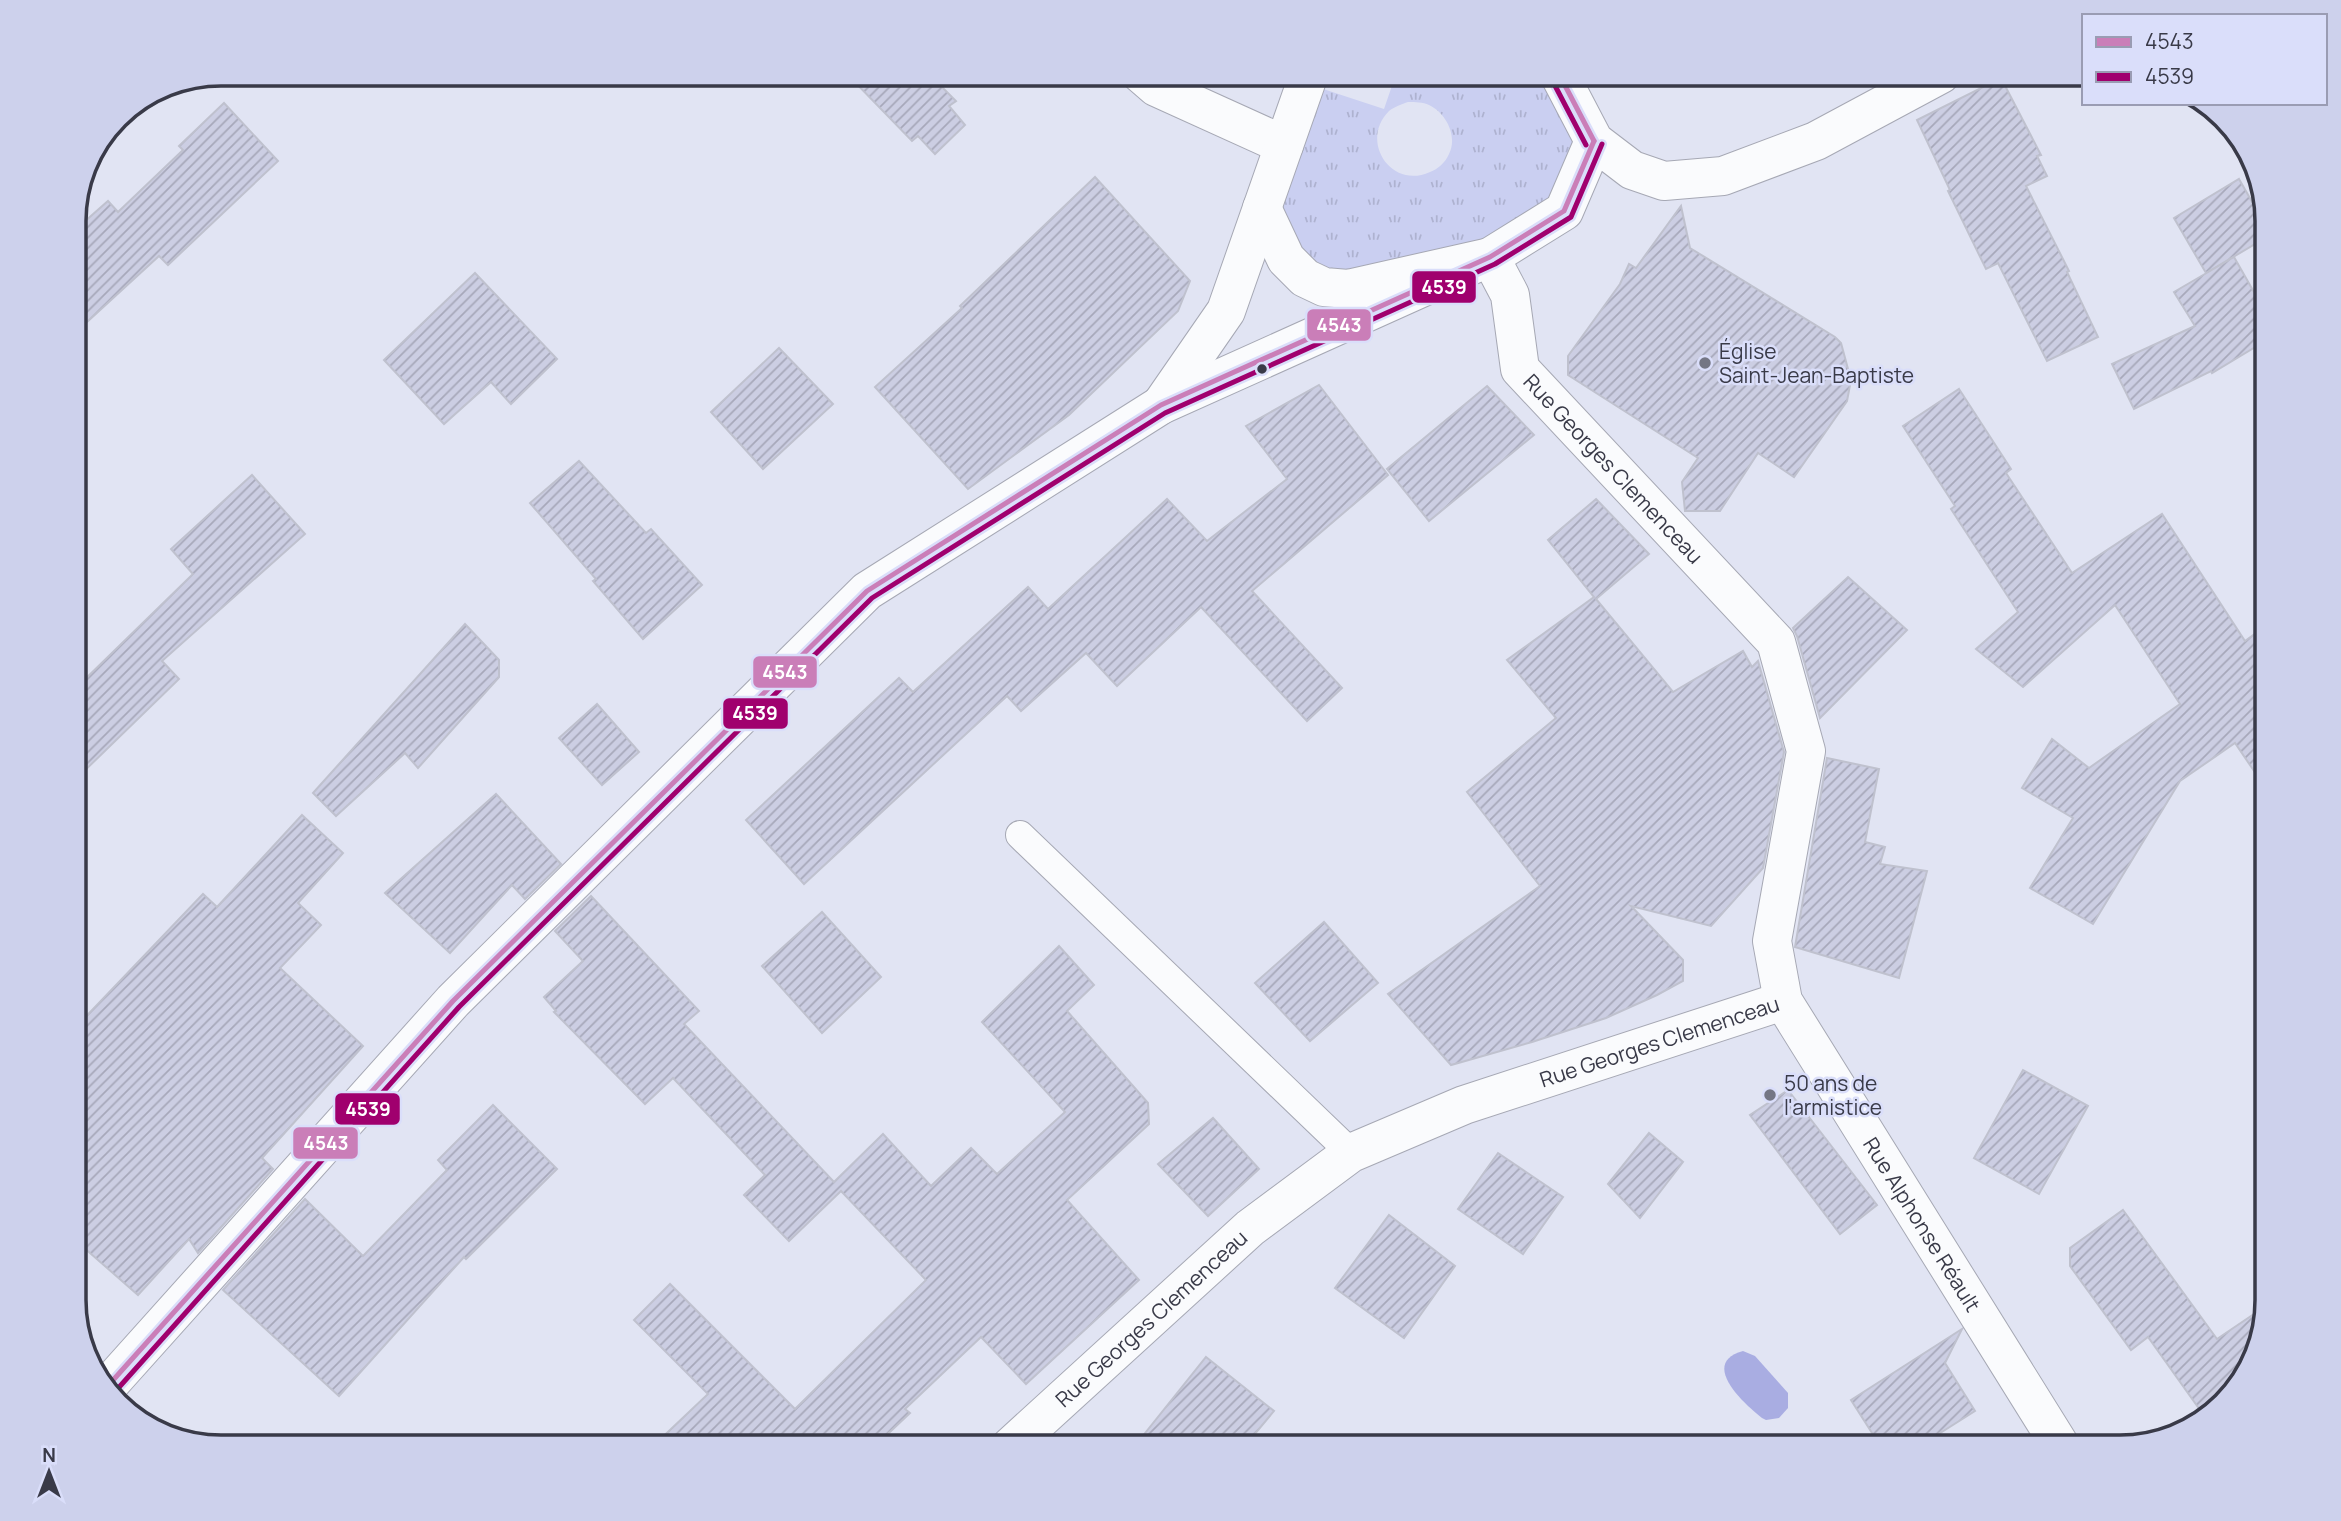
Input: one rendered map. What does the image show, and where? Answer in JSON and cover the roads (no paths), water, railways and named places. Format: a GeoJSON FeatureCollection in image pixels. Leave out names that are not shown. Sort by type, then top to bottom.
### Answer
{"type":"FeatureCollection","features":[{"type":"Feature","properties":{"kind":"street"},"geometry":{"type":"LineString","coordinates":[[1154,86],[1284,145]]}},
{"type":"Feature","properties":{"kind":"street"},"geometry":{"type":"LineString","coordinates":[[1161,405],[1226,311],[1305,86]]}},
{"type":"Feature","properties":{"kind":"street"},"geometry":{"type":"LineString","coordinates":[[1565,86],[1594,141],[1632,170],[1664,181],[1723,176],[1816,141],[1919,86]]}},
{"type":"Feature","properties":{"kind":"street"},"geometry":{"type":"LineString","coordinates":[[113,1381],[453,1001],[867,591],[1161,405],[1490,257],[1564,211],[1594,141]]}},
{"type":"Feature","properties":{"kind":"street"},"geometry":{"type":"LineString","coordinates":[[1262,208],[1286,259],[1305,278],[1324,287],[1348,289],[1490,257]]}},
{"type":"Feature","properties":{"kind":"street","name":"Rue Georges Clemenceau"},"geometry":{"type":"LineString","coordinates":[[1023,1435],[1250,1228],[1351,1153],[1464,1105],[1783,1001],[1772,941],[1806,751],[1776,642],[1520,369],[1510,295],[1490,257]]}},
{"type":"Feature","properties":{"kind":"street","name":"Rue Alphonse Réault"},"geometry":{"type":"LineString","coordinates":[[1783,1001],[2054,1435]]}},
{"type":"Feature","properties":{"kind":"lane"},"geometry":{"type":"LineString","coordinates":[[1020,835],[1351,1153]]}},
{"type":"Feature","properties":{"kind":"place","name":"Église Saint-Jean-Baptiste"},"geometry":{"type":"Point","coordinates":[1705,363]}},
{"type":"Feature","properties":{"kind":"place","name":"50 ans de l'armistice"},"geometry":{"type":"Point","coordinates":[1770,1095]}}]}
